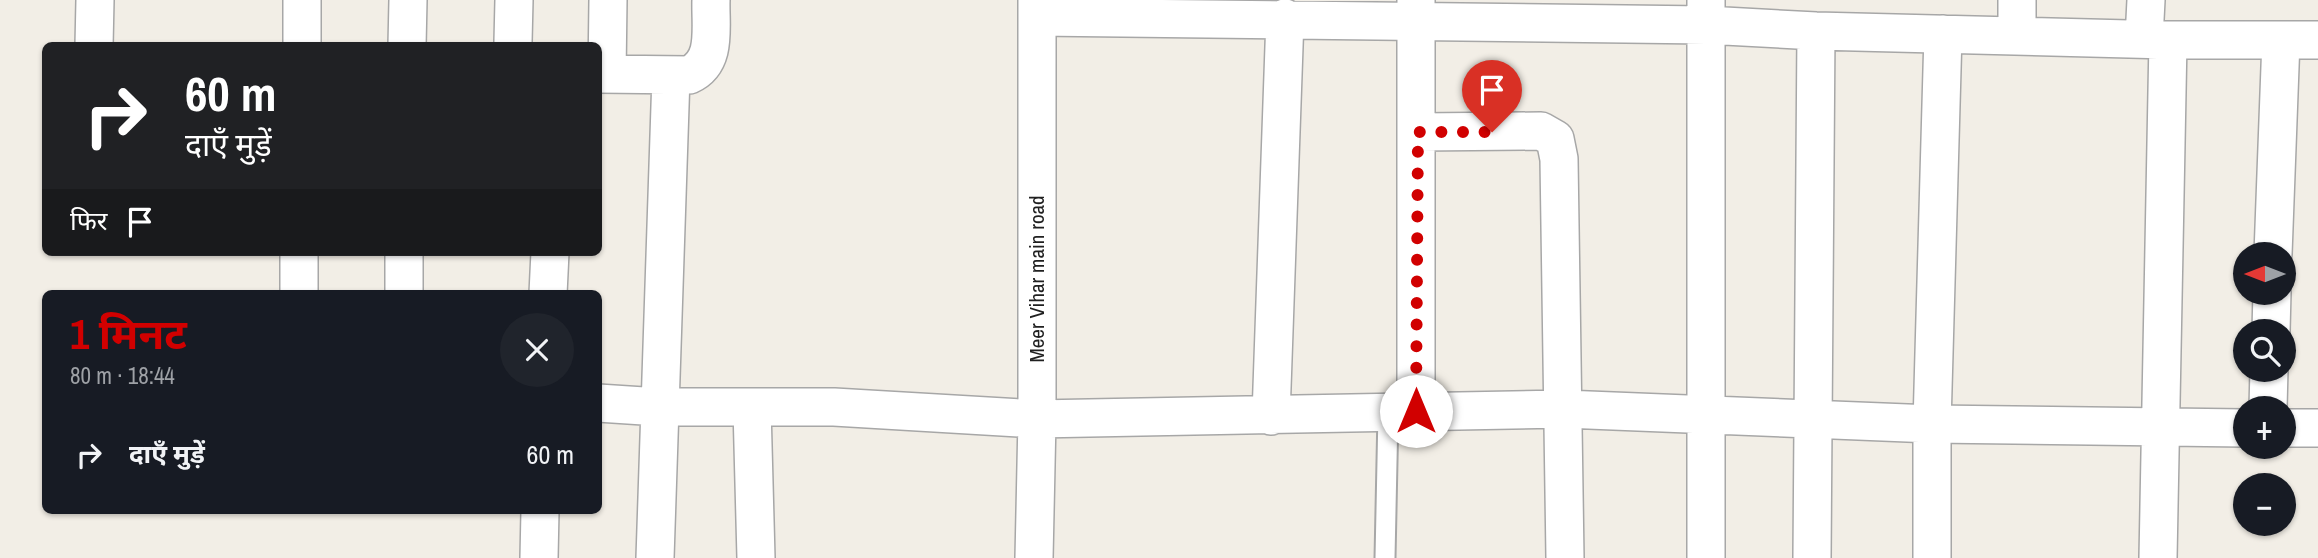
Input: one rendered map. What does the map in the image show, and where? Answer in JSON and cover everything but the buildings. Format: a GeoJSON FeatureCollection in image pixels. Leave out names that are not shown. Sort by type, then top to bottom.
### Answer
{"type":"FeatureCollection","features":[{"type":"Feature","properties":{"kind":"street"},"geometry":{"type":"LineString","coordinates":[[94,42],[95,0]]}},
{"type":"Feature","properties":{"kind":"street"},"geometry":{"type":"LineString","coordinates":[[302,0],[302,42]]}},
{"type":"Feature","properties":{"kind":"street"},"geometry":{"type":"LineString","coordinates":[[407,42],[408,0]]}},
{"type":"Feature","properties":{"kind":"street"},"geometry":{"type":"LineString","coordinates":[[513,42],[514,0]]}},
{"type":"Feature","properties":{"kind":"street"},"geometry":{"type":"LineString","coordinates":[[608,0],[603,74],[671,76],[689,75],[700,70],[709,58],[710,0]]}},
{"type":"Feature","properties":{"kind":"street"},"geometry":{"type":"LineString","coordinates":[[2146,0],[2156,40],[2158,558]]}},
{"type":"Feature","properties":{"kind":"street"},"geometry":{"type":"LineString","coordinates":[[1037,8],[1285,18],[1416,11],[1706,12],[1816,31],[1942,34],[2017,17],[2156,40],[2318,40]]}},
{"type":"Feature","properties":{"kind":"street","name":"Meer Vihar main road"},"geometry":{"type":"LineString","coordinates":[[1034,558],[1037,419],[1037,8]]}},
{"type":"Feature","properties":{"kind":"street"},"geometry":{"type":"LineString","coordinates":[[1402,412],[1418,132],[1416,11]]}},
{"type":"Feature","properties":{"kind":"street"},"geometry":{"type":"LineString","coordinates":[[1706,12],[1706,558]]}},
{"type":"Feature","properties":{"kind":"street"},"geometry":{"type":"LineString","coordinates":[[1271,416],[1285,18]]}},
{"type":"Feature","properties":{"kind":"street"},"geometry":{"type":"LineString","coordinates":[[1812,558],[1816,31]]}},
{"type":"Feature","properties":{"kind":"street"},"geometry":{"type":"LineString","coordinates":[[1932,558],[1932,424],[1942,34]]}},
{"type":"Feature","properties":{"kind":"street"},"geometry":{"type":"LineString","coordinates":[[2273,242],[2281,40]]}},
{"type":"Feature","properties":{"kind":"street"},"geometry":{"type":"LineString","coordinates":[[655,558],[671,76]]}},
{"type":"Feature","properties":{"kind":"street"},"geometry":{"type":"LineString","coordinates":[[1418,132],[1541,131],[1555,139],[1559,159],[1565,558]]}},
{"type":"Feature","properties":{"kind":"street"},"geometry":{"type":"LineString","coordinates":[[299,256],[299,290]]}},
{"type":"Feature","properties":{"kind":"street"},"geometry":{"type":"LineString","coordinates":[[404,256],[404,290]]}},
{"type":"Feature","properties":{"kind":"street"},"geometry":{"type":"LineString","coordinates":[[548,290],[550,256]]}},
{"type":"Feature","properties":{"kind":"street"},"geometry":{"type":"LineString","coordinates":[[602,403],[659,407],[834,407],[1037,419],[1564,409],[1932,424],[2233,428]]}},
{"type":"Feature","properties":{"kind":"street"},"geometry":{"type":"LineString","coordinates":[[752,408],[756,558]]}},
{"type":"Feature","properties":{"kind":"street"},"geometry":{"type":"LineString","coordinates":[[2296,428],[2318,428]]}},
{"type":"Feature","properties":{"kind":"street"},"geometry":{"type":"LineString","coordinates":[[539,558],[540,514]]}},
{"type":"Feature","properties":{"kind":"lane"},"geometry":{"type":"LineString","coordinates":[[1385,558],[1402,412]]}},
{"type":"Feature","properties":{"kind":"route"},"geometry":{"type":"LineString","coordinates":[[1416,411],[1418,132],[1492,132]]}}]}
